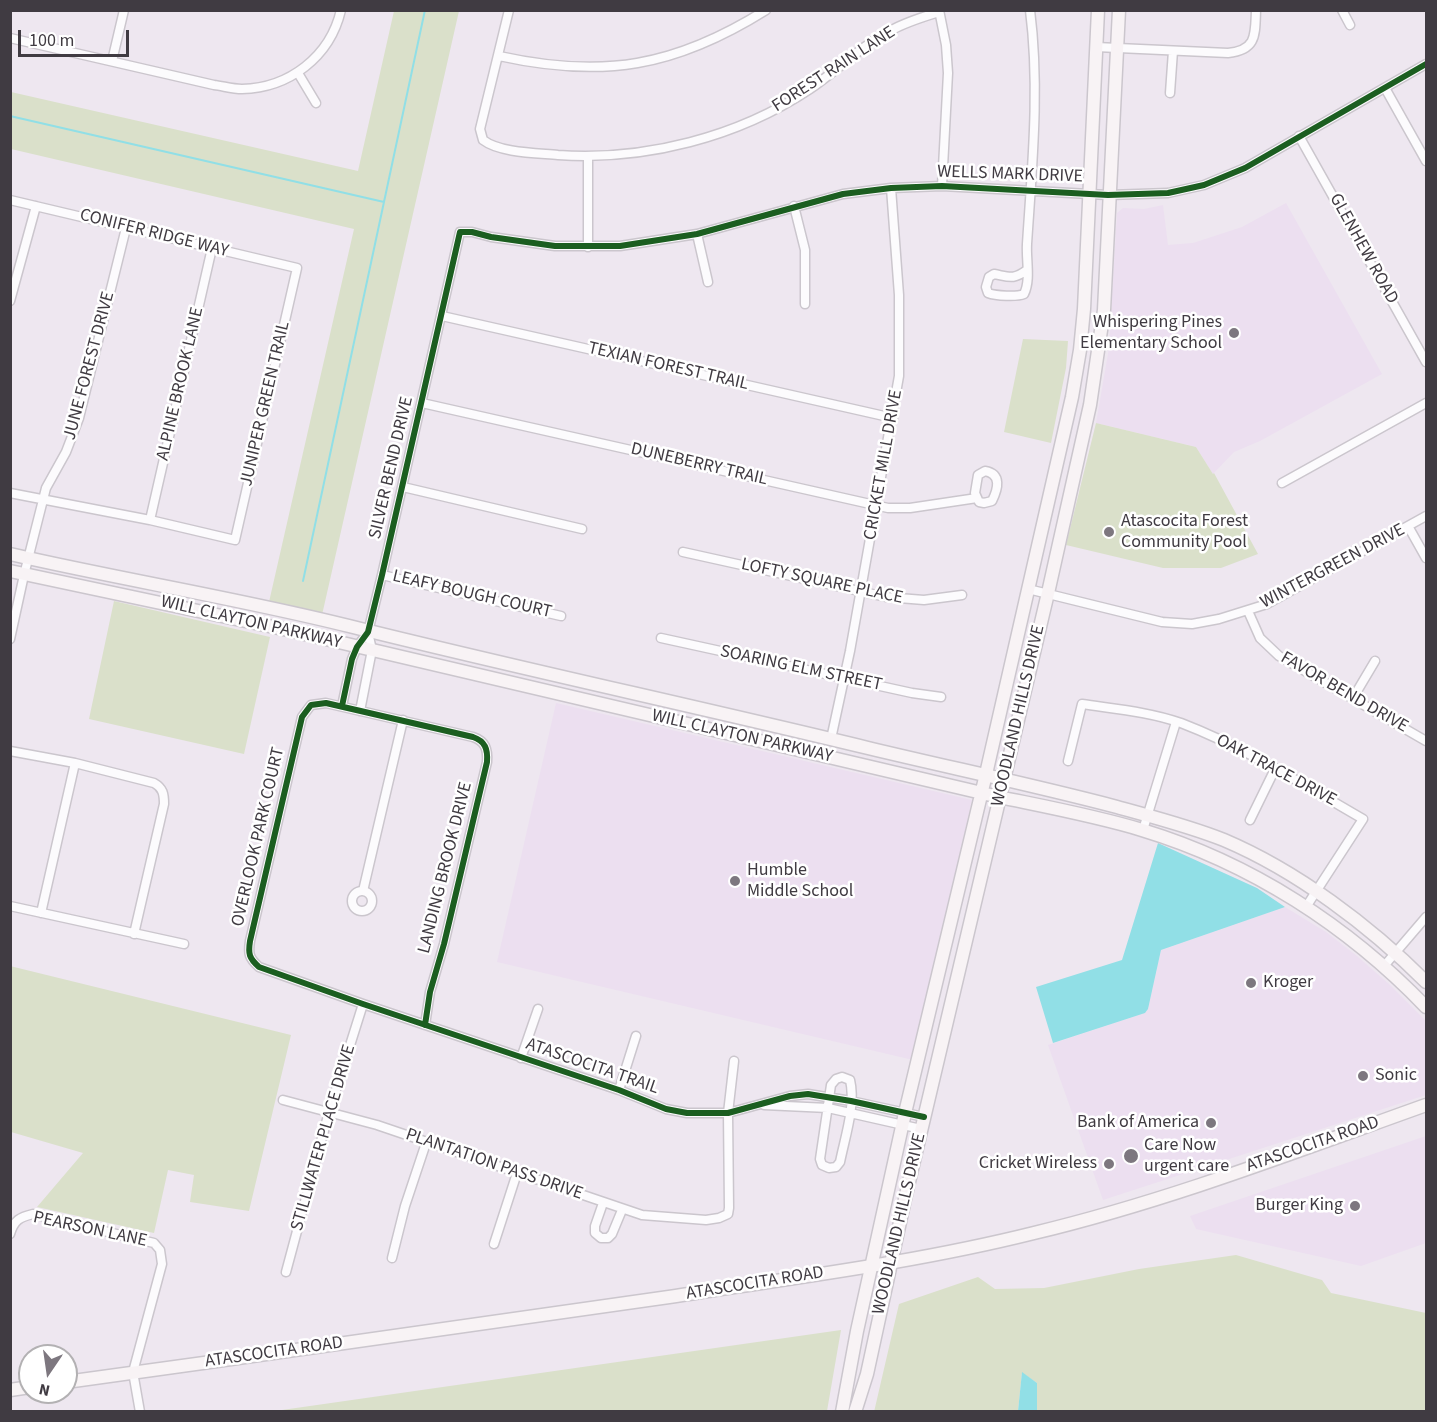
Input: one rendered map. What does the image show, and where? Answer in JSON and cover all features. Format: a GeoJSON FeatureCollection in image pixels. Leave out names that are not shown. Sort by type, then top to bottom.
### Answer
{"type":"FeatureCollection","features":[{"type":"Feature","properties":{"kind":"main road","name":"WOODLAND HILLS DRIVE"},"geometry":{"type":"LineString","coordinates":[[842,1412],[871,1266],[904,1119],[1071,401],[1080,350],[1098,10]]}},
{"type":"Feature","properties":{"kind":"main road","name":"WOODLAND HILLS DRIVE"},"geometry":{"type":"LineString","coordinates":[[855,1412],[867,1374],[923,1123],[1085,429],[1104,310],[1119,10]]}},
{"type":"Feature","properties":{"kind":"main road","name":"WILL CLAYTON PARKWAY"},"geometry":{"type":"LineString","coordinates":[[10,554],[670,700],[1004,778],[1186,826],[1257,856],[1316,892],[1396,952],[1426,982]]}},
{"type":"Feature","properties":{"kind":"main road","name":"WILL CLAYTON PARKWAY"},"geometry":{"type":"LineString","coordinates":[[10,571],[372,650],[1143,830],[1200,851],[1240,870],[1306,907],[1364,948],[1426,1007]]}},
{"type":"Feature","properties":{"kind":"main road"},"geometry":{"type":"LineString","coordinates":[[167,604],[170,588]]}},
{"type":"Feature","properties":{"kind":"main road"},"geometry":{"type":"LineString","coordinates":[[512,683],[516,666]]}},
{"type":"Feature","properties":{"kind":"main road"},"geometry":{"type":"LineString","coordinates":[[666,719],[670,700]]}},
{"type":"Feature","properties":{"kind":"main road"},"geometry":{"type":"LineString","coordinates":[[942,961],[960,969]]}},
{"type":"Feature","properties":{"kind":"main road","name":"ATASCOCITA ROAD"},"geometry":{"type":"LineString","coordinates":[[78,1380],[594,1308],[892,1263],[1031,1234],[1124,1209],[1426,1105]]}},
{"type":"Feature","properties":{"kind":"street"},"geometry":{"type":"LineString","coordinates":[[112,61],[124,10]]}},
{"type":"Feature","properties":{"kind":"street"},"geometry":{"type":"LineString","coordinates":[[10,38],[238,89],[259,88],[279,82],[297,73],[313,61],[331,38],[341,10]]}},
{"type":"Feature","properties":{"kind":"street"},"geometry":{"type":"LineString","coordinates":[[509,10],[498,57],[536,64],[601,68],[636,64],[673,56],[700,46],[766,10]]}},
{"type":"Feature","properties":{"kind":"street"},"geometry":{"type":"LineString","coordinates":[[1027,270],[1018,276],[1009,278],[994,274],[986,282],[988,293],[1017,296],[1024,294],[1028,286],[1035,82],[1030,10]]}},
{"type":"Feature","properties":{"kind":"street"},"geometry":{"type":"LineString","coordinates":[[1096,47],[1228,53],[1246,49],[1252,41],[1256,10]]}},
{"type":"Feature","properties":{"kind":"street"},"geometry":{"type":"LineString","coordinates":[[1342,10],[1350,25]]}},
{"type":"Feature","properties":{"kind":"street"},"geometry":{"type":"LineString","coordinates":[[939,11],[946,45],[948,73],[942,186]]}},
{"type":"Feature","properties":{"kind":"street","name":"FOREST RAIN LANE"},"geometry":{"type":"LineString","coordinates":[[498,57],[480,129],[483,140],[494,147],[542,154],[588,157],[654,151],[730,129],[774,110],[810,89],[892,29],[939,11]]}},
{"type":"Feature","properties":{"kind":"street"},"geometry":{"type":"LineString","coordinates":[[1170,93],[1173,51]]}},
{"type":"Feature","properties":{"kind":"street","name":"WELLS MARK DRIVE"},"geometry":{"type":"LineString","coordinates":[[460,232],[555,246],[620,246],[697,234],[843,194],[891,188],[942,186],[1108,195],[1168,193],[1204,185],[1245,168],[1426,64]]}},
{"type":"Feature","properties":{"kind":"street"},"geometry":{"type":"LineString","coordinates":[[297,73],[316,103]]}},
{"type":"Feature","properties":{"kind":"street"},"geometry":{"type":"LineString","coordinates":[[1385,88],[1426,161]]}},
{"type":"Feature","properties":{"kind":"street","name":"GLENHEW ROAD"},"geometry":{"type":"LineString","coordinates":[[1299,136],[1426,362]]}},
{"type":"Feature","properties":{"kind":"street"},"geometry":{"type":"LineString","coordinates":[[588,157],[588,246]]}},
{"type":"Feature","properties":{"kind":"street","name":"CRICKET MILL DRIVE"},"geometry":{"type":"LineString","coordinates":[[831,739],[861,591],[899,376],[901,342],[899,295],[891,188]]}},
{"type":"Feature","properties":{"kind":"street","name":"CONIFER RIDGE WAY"},"geometry":{"type":"LineString","coordinates":[[10,200],[297,268]]}},
{"type":"Feature","properties":{"kind":"street"},"geometry":{"type":"LineString","coordinates":[[10,301],[36,206]]}},
{"type":"Feature","properties":{"kind":"street"},"geometry":{"type":"LineString","coordinates":[[794,206],[805,250],[805,304]]}},
{"type":"Feature","properties":{"kind":"street","name":"JUNE FOREST DRIVE"},"geometry":{"type":"LineString","coordinates":[[10,639],[46,488],[66,452],[79,418],[126,228]]}},
{"type":"Feature","properties":{"kind":"street","name":"SILVER BEND DRIVE"},"geometry":{"type":"LineString","coordinates":[[342,706],[357,647],[368,632],[460,232]]}},
{"type":"Feature","properties":{"kind":"street"},"geometry":{"type":"LineString","coordinates":[[697,234],[708,282]]}},
{"type":"Feature","properties":{"kind":"street","name":"ALPINE BROOK LANE"},"geometry":{"type":"LineString","coordinates":[[150,520],[212,248]]}},
{"type":"Feature","properties":{"kind":"street","name":"JUNIPER GREEN TRAIL"},"geometry":{"type":"LineString","coordinates":[[150,520],[235,540],[297,268]]}},
{"type":"Feature","properties":{"kind":"street","name":"TEXIAN FOREST TRAIL"},"geometry":{"type":"LineString","coordinates":[[442,316],[893,418]]}},
{"type":"Feature","properties":{"kind":"street","name":"DUNEBERRY TRAIL"},"geometry":{"type":"LineString","coordinates":[[422,403],[877,505],[903,509],[977,498]]}},
{"type":"Feature","properties":{"kind":"street"},"geometry":{"type":"LineString","coordinates":[[1282,483],[1426,403]]}},
{"type":"Feature","properties":{"kind":"street"},"geometry":{"type":"LineString","coordinates":[[403,487],[582,529]]}},
{"type":"Feature","properties":{"kind":"street"},"geometry":{"type":"LineString","coordinates":[[10,493],[150,520]]}},
{"type":"Feature","properties":{"kind":"street","name":"WINTERGREEN DRIVE"},"geometry":{"type":"LineString","coordinates":[[1028,589],[1162,622],[1192,624],[1248,611],[1277,599],[1426,516]]}},
{"type":"Feature","properties":{"kind":"street"},"geometry":{"type":"LineString","coordinates":[[1408,526],[1426,558]]}},
{"type":"Feature","properties":{"kind":"street","name":"LOFTY SQUARE PLACE"},"geometry":{"type":"LineString","coordinates":[[683,552],[912,600],[934,600],[962,595]]}},
{"type":"Feature","properties":{"kind":"street","name":"LEAFY BOUGH COURT"},"geometry":{"type":"LineString","coordinates":[[382,575],[561,616]]}},
{"type":"Feature","properties":{"kind":"street","name":"FAVOR BEND DRIVE"},"geometry":{"type":"LineString","coordinates":[[1248,611],[1260,638],[1268,648],[1426,741]]}},
{"type":"Feature","properties":{"kind":"street","name":"SILVER BEND DRIVE"},"geometry":{"type":"LineString","coordinates":[[360,711],[372,650],[368,632]]}},
{"type":"Feature","properties":{"kind":"street","name":"SOARING ELM STREET"},"geometry":{"type":"LineString","coordinates":[[662,638],[844,679],[941,697]]}},
{"type":"Feature","properties":{"kind":"street"},"geometry":{"type":"LineString","coordinates":[[1353,698],[1375,661]]}},
{"type":"Feature","properties":{"kind":"street","name":"OVERLOOK PARK COURT"},"geometry":{"type":"LineString","coordinates":[[259,967],[250,959],[248,951],[302,717],[311,705],[316,703],[342,706]]}},
{"type":"Feature","properties":{"kind":"street","name":"OAK TRACE DRIVE"},"geometry":{"type":"LineString","coordinates":[[1068,761],[1082,704],[1176,722],[1236,746],[1363,819],[1316,892]]}},
{"type":"Feature","properties":{"kind":"street"},"geometry":{"type":"LineString","coordinates":[[342,706],[403,720],[363,891]]}},
{"type":"Feature","properties":{"kind":"street","name":"LANDING BROOK DRIVE"},"geometry":{"type":"LineString","coordinates":[[403,720],[479,739],[486,745],[487,762],[452,911],[430,992],[425,1024]]}},
{"type":"Feature","properties":{"kind":"street"},"geometry":{"type":"LineString","coordinates":[[1143,830],[1176,722]]}},
{"type":"Feature","properties":{"kind":"street"},"geometry":{"type":"LineString","coordinates":[[10,751],[75,763],[160,786],[164,794],[164,804],[134,933]]}},
{"type":"Feature","properties":{"kind":"street"},"geometry":{"type":"LineString","coordinates":[[41,913],[75,763]]}},
{"type":"Feature","properties":{"kind":"street"},"geometry":{"type":"LineString","coordinates":[[1250,820],[1275,769]]}},
{"type":"Feature","properties":{"kind":"street"},"geometry":{"type":"LineString","coordinates":[[1306,907],[1316,892]]}},
{"type":"Feature","properties":{"kind":"street"},"geometry":{"type":"LineString","coordinates":[[10,906],[184,944]]}},
{"type":"Feature","properties":{"kind":"street"},"geometry":{"type":"LineString","coordinates":[[1384,966],[1426,917]]}},
{"type":"Feature","properties":{"kind":"street","name":"ATASCOCITA TRAIL"},"geometry":{"type":"LineString","coordinates":[[259,967],[619,1090],[666,1109],[687,1113],[728,1113],[790,1096],[808,1095],[851,1101],[904,1119]]}},
{"type":"Feature","properties":{"kind":"street","name":"STILLWATER PLACE DRIVE"},"geometry":{"type":"LineString","coordinates":[[286,1272],[329,1112],[363,1004]]}},
{"type":"Feature","properties":{"kind":"street"},"geometry":{"type":"LineString","coordinates":[[521,1058],[538,1010]]}},
{"type":"Feature","properties":{"kind":"street"},"geometry":{"type":"LineString","coordinates":[[619,1090],[636,1036]]}},
{"type":"Feature","properties":{"kind":"street"},"geometry":{"type":"LineString","coordinates":[[728,1113],[734,1061]]}},
{"type":"Feature","properties":{"kind":"street"},"geometry":{"type":"LineString","coordinates":[[842,1077],[850,1080],[851,1101],[840,1161],[836,1167],[829,1168],[822,1165],[820,1159],[831,1085],[836,1079],[842,1077]]}},
{"type":"Feature","properties":{"kind":"street","name":"PLANTATION PASS DRIVE"},"geometry":{"type":"LineString","coordinates":[[283,1100],[377,1125],[622,1210],[658,1218],[706,1220],[728,1214],[728,1113]]}},
{"type":"Feature","properties":{"kind":"street","name":"ATASCOCITA TRAIL"},"geometry":{"type":"LineString","coordinates":[[752,1105],[828,1108],[923,1123]]}},
{"type":"Feature","properties":{"kind":"street"},"geometry":{"type":"LineString","coordinates":[[392,1258],[408,1196],[426,1143]]}},
{"type":"Feature","properties":{"kind":"street"},"geometry":{"type":"LineString","coordinates":[[494,1244],[517,1173]]}},
{"type":"Feature","properties":{"kind":"street"},"geometry":{"type":"LineString","coordinates":[[603,1203],[595,1226],[595,1233],[601,1238],[608,1238],[612,1234],[622,1210]]}},
{"type":"Feature","properties":{"kind":"street","name":"PEARSON LANE"},"geometry":{"type":"LineString","coordinates":[[10,1234],[12,1225],[20,1217],[33,1214],[154,1243],[160,1250],[162,1264],[133,1372]]}},
{"type":"Feature","properties":{"kind":"street"},"geometry":{"type":"LineString","coordinates":[[133,1372],[140,1412]]}},
{"type":"Feature","properties":{"kind":"shaded area","name":"Whispering Pines Elementary School"},"geometry":{"type":"Polygon","coordinates":[[[1286,203],[1382,374],[1260,441],[1234,452],[1213,474],[1196,447],[1096,423],[1109,348],[1117,213],[1123,208],[1144,209],[1163,205],[1168,245],[1193,243],[1242,227],[1286,203]]]}},
{"type":"Feature","properties":{"kind":"shaded area","name":"Humble Middle School"},"geometry":{"type":"Polygon","coordinates":[[[556,703],[972,800],[913,1060],[497,962],[556,703]]]}},
{"type":"Feature","properties":{"kind":"shaded area"},"geometry":{"type":"Polygon","coordinates":[[[1285,907],[1326,932],[1357,956],[1426,1021],[1426,1095],[1103,1200],[1048,1045],[1145,1013],[1148,1009],[1161,950],[1285,907]]]}},
{"type":"Feature","properties":{"kind":"shaded area"},"geometry":{"type":"Polygon","coordinates":[[[1426,1136],[1426,1243],[1361,1266],[1196,1229],[1190,1216],[1426,1136]]]}},
{"type":"Feature","properties":{"kind":"green space"},"geometry":{"type":"Polygon","coordinates":[[[394,11],[459,11],[322,615],[269,602],[354,229],[11,149],[11,92],[358,171],[394,11]]]}},
{"type":"Feature","properties":{"kind":"green space"},"geometry":{"type":"Polygon","coordinates":[[[1023,339],[1068,341],[1066,368],[1051,443],[1004,432],[1023,339]]]}},
{"type":"Feature","properties":{"kind":"green space"},"geometry":{"type":"Polygon","coordinates":[[[1096,423],[1196,447],[1214,473],[1258,554],[1221,568],[1163,568],[1066,545],[1096,423]]]}},
{"type":"Feature","properties":{"kind":"green space"},"geometry":{"type":"Polygon","coordinates":[[[114,601],[270,637],[244,754],[89,719],[114,601]]]}},
{"type":"Feature","properties":{"kind":"green space"},"geometry":{"type":"Polygon","coordinates":[[[10,966],[291,1035],[249,1211],[190,1202],[194,1175],[168,1170],[154,1233],[37,1207],[83,1153],[11,1132],[10,966]]]}},
{"type":"Feature","properties":{"kind":"green space"},"geometry":{"type":"Polygon","coordinates":[[[1236,1255],[1322,1280],[1331,1293],[1426,1313],[1426,1411],[1037,1411],[1037,1383],[1022,1373],[1018,1411],[874,1412],[899,1304],[978,1277],[995,1289],[1044,1288],[1139,1269],[1236,1255]]]}},
{"type":"Feature","properties":{"kind":"green space"},"geometry":{"type":"Polygon","coordinates":[[[841,1330],[827,1411],[275,1411],[841,1330]]]}},
{"type":"Feature","properties":{"kind":"water"},"geometry":{"type":"Polygon","coordinates":[[[1158,843],[1257,888],[1285,907],[1161,950],[1148,1009],[1145,1013],[1053,1043],[1036,987],[1122,960],[1158,843]]]}},
{"type":"Feature","properties":{"kind":"water"},"geometry":{"type":"Polygon","coordinates":[[[1022,1372],[1037,1383],[1037,1411],[1018,1411],[1022,1372]]]}},
{"type":"Feature","properties":{"kind":"waterway"},"geometry":{"type":"LineString","coordinates":[[303,581],[425,10]]}},
{"type":"Feature","properties":{"kind":"waterway"},"geometry":{"type":"LineString","coordinates":[[10,116],[384,202]]}},
{"type":"Feature","properties":{"kind":"cycle path"},"geometry":{"type":"LineString","coordinates":[[342,706],[352,659],[357,647],[368,632],[460,232],[555,246],[620,246],[697,234],[843,194],[891,188],[942,186],[1108,195],[1168,193],[1204,185],[1245,168],[1426,64]]}},
{"type":"Feature","properties":{"kind":"cycle path"},"geometry":{"type":"LineString","coordinates":[[425,1025],[430,992],[444,944],[487,762],[486,749],[483,743],[473,737],[326,703],[311,705],[302,717],[250,941],[250,956],[259,967],[363,1004],[619,1090],[666,1109],[687,1113],[728,1113],[790,1096],[808,1094],[924,1117]]}},
{"type":"Feature","properties":{"kind":"place","name":"Whispering Pines Elementary School"},"geometry":{"type":"Point","coordinates":[1234,333]}},
{"type":"Feature","properties":{"kind":"place","name":"Atascocita Forest Community Pool"},"geometry":{"type":"Point","coordinates":[1109,532]}},
{"type":"Feature","properties":{"kind":"place","name":"Humble Middle School"},"geometry":{"type":"Point","coordinates":[735,881]}},
{"type":"Feature","properties":{"kind":"place","name":"Kroger"},"geometry":{"type":"Point","coordinates":[1251,983]}},
{"type":"Feature","properties":{"kind":"place","name":"Sonic"},"geometry":{"type":"Point","coordinates":[1363,1076]}},
{"type":"Feature","properties":{"kind":"place","name":"Bank of America"},"geometry":{"type":"Point","coordinates":[1211,1123]}},
{"type":"Feature","properties":{"kind":"place","name":"Care Now urgent care"},"geometry":{"type":"Point","coordinates":[1131,1156]}},
{"type":"Feature","properties":{"kind":"place","name":"Cricket Wireless"},"geometry":{"type":"Point","coordinates":[1109,1164]}},
{"type":"Feature","properties":{"kind":"place","name":"Burger King"},"geometry":{"type":"Point","coordinates":[1355,1206]}}]}
